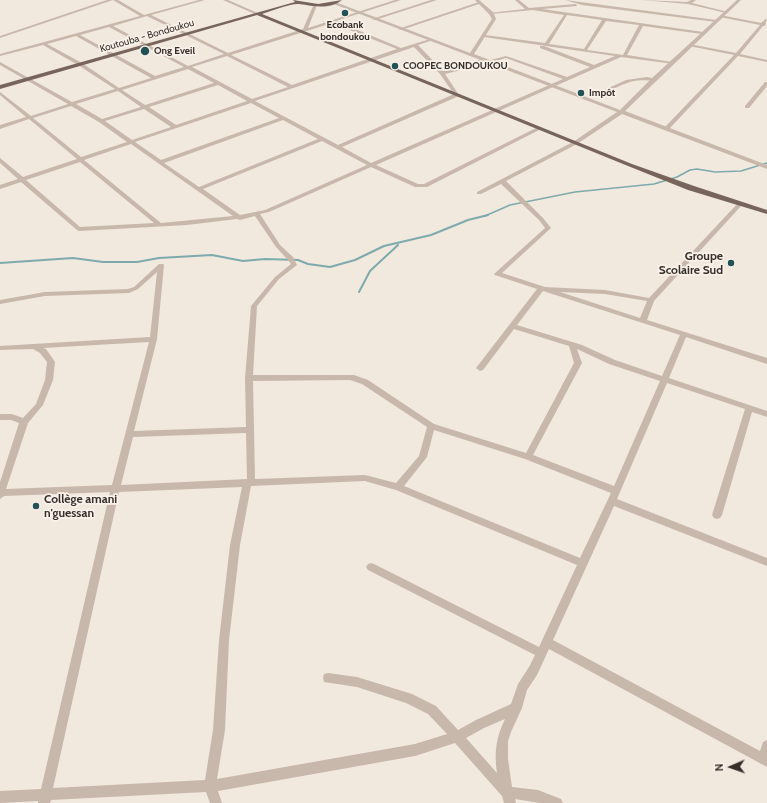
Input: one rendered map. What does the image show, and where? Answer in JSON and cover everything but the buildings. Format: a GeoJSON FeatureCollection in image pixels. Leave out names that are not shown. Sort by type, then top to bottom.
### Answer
{"type":"FeatureCollection","features":[{"type":"Feature","properties":{"kind":"main road"},"geometry":{"type":"LineString","coordinates":[[297,1],[315,5],[333,3],[340,0]]}},
{"type":"Feature","properties":{"kind":"main road","name":"Koutouba - Bondoukou"},"geometry":{"type":"LineString","coordinates":[[0,87],[258,14],[297,1]]}},
{"type":"Feature","properties":{"kind":"main road"},"geometry":{"type":"LineString","coordinates":[[258,14],[302,30],[369,60],[664,178],[767,212]]}},
{"type":"Feature","properties":{"kind":"street"},"geometry":{"type":"LineString","coordinates":[[0,37],[111,0]]}},
{"type":"Feature","properties":{"kind":"street"},"geometry":{"type":"LineString","coordinates":[[115,0],[292,87]]}},
{"type":"Feature","properties":{"kind":"street"},"geometry":{"type":"LineString","coordinates":[[0,55],[203,0]]}},
{"type":"Feature","properties":{"kind":"street"},"geometry":{"type":"LineString","coordinates":[[225,0],[258,14]]}},
{"type":"Feature","properties":{"kind":"street"},"geometry":{"type":"LineString","coordinates":[[0,127],[399,0]]}},
{"type":"Feature","properties":{"kind":"street"},"geometry":{"type":"LineString","coordinates":[[374,19],[435,0]]}},
{"type":"Feature","properties":{"kind":"street"},"geometry":{"type":"LineString","coordinates":[[517,0],[530,9],[702,33]]}},
{"type":"Feature","properties":{"kind":"street"},"geometry":{"type":"LineString","coordinates":[[551,6],[561,0]]}},
{"type":"Feature","properties":{"kind":"street"},"geometry":{"type":"LineString","coordinates":[[567,0],[582,4],[716,22]]}},
{"type":"Feature","properties":{"kind":"street"},"geometry":{"type":"LineString","coordinates":[[643,0],[688,3],[726,12]]}},
{"type":"Feature","properties":{"kind":"street"},"geometry":{"type":"LineString","coordinates":[[688,3],[694,0]]}},
{"type":"Feature","properties":{"kind":"street"},"geometry":{"type":"LineString","coordinates":[[479,193],[503,182],[575,143],[621,112],[702,33],[740,0]]}},
{"type":"Feature","properties":{"kind":"street"},"geometry":{"type":"LineString","coordinates":[[400,29],[479,1],[491,13],[494,19],[485,36],[471,55]]}},
{"type":"Feature","properties":{"kind":"street"},"geometry":{"type":"LineString","coordinates":[[333,3],[767,167]]}},
{"type":"Feature","properties":{"kind":"street"},"geometry":{"type":"LineString","coordinates":[[491,13],[582,4]]}},
{"type":"Feature","properties":{"kind":"street"},"geometry":{"type":"LineString","coordinates":[[302,30],[315,5]]}},
{"type":"Feature","properties":{"kind":"street"},"geometry":{"type":"LineString","coordinates":[[546,45],[566,14]]}},
{"type":"Feature","properties":{"kind":"street"},"geometry":{"type":"LineString","coordinates":[[721,16],[767,26]]}},
{"type":"Feature","properties":{"kind":"street"},"geometry":{"type":"LineString","coordinates":[[667,128],[737,55],[767,19]]}},
{"type":"Feature","properties":{"kind":"street"},"geometry":{"type":"LineString","coordinates":[[585,50],[604,20]]}},
{"type":"Feature","properties":{"kind":"street"},"geometry":{"type":"LineString","coordinates":[[331,22],[400,49]]}},
{"type":"Feature","properties":{"kind":"street"},"geometry":{"type":"LineString","coordinates":[[109,25],[219,84],[253,100],[373,166],[421,187],[540,128]]}},
{"type":"Feature","properties":{"kind":"street"},"geometry":{"type":"LineString","coordinates":[[0,160],[79,229],[209,222],[240,218],[267,211],[373,166],[621,56],[641,25]]}},
{"type":"Feature","properties":{"kind":"street"},"geometry":{"type":"LineString","coordinates":[[0,30],[11,33]]}},
{"type":"Feature","properties":{"kind":"street"},"geometry":{"type":"LineString","coordinates":[[76,34],[155,78]]}},
{"type":"Feature","properties":{"kind":"street"},"geometry":{"type":"LineString","coordinates":[[485,36],[672,63]]}},
{"type":"Feature","properties":{"kind":"street"},"geometry":{"type":"LineString","coordinates":[[0,187],[429,40]]}},
{"type":"Feature","properties":{"kind":"street"},"geometry":{"type":"LineString","coordinates":[[528,42],[594,67]]}},
{"type":"Feature","properties":{"kind":"street"},"geometry":{"type":"LineString","coordinates":[[43,43],[80,64],[175,127]]}},
{"type":"Feature","properties":{"kind":"street"},"geometry":{"type":"LineString","coordinates":[[338,147],[457,95],[442,73],[415,45]]}},
{"type":"Feature","properties":{"kind":"street"},"geometry":{"type":"LineString","coordinates":[[691,45],[767,61]]}},
{"type":"Feature","properties":{"kind":"street"},"geometry":{"type":"LineString","coordinates":[[489,62],[506,57],[567,79]]}},
{"type":"Feature","properties":{"kind":"street"},"geometry":{"type":"LineString","coordinates":[[442,73],[466,67],[483,60]]}},
{"type":"Feature","properties":{"kind":"street"},"geometry":{"type":"LineString","coordinates":[[0,63],[101,121],[240,218]]}},
{"type":"Feature","properties":{"kind":"street"},"geometry":{"type":"LineString","coordinates":[[0,70],[8,68]]}},
{"type":"Feature","properties":{"kind":"street"},"geometry":{"type":"LineString","coordinates":[[602,92],[631,80],[644,77],[654,79]]}},
{"type":"Feature","properties":{"kind":"street"},"geometry":{"type":"LineString","coordinates":[[746,107],[767,83]]}},
{"type":"Feature","properties":{"kind":"street"},"geometry":{"type":"LineString","coordinates":[[101,121],[219,84]]}},
{"type":"Feature","properties":{"kind":"street"},"geometry":{"type":"LineString","coordinates":[[0,93],[82,159],[160,225]]}},
{"type":"Feature","properties":{"kind":"street"},"geometry":{"type":"LineString","coordinates":[[161,162],[284,118]]}},
{"type":"Feature","properties":{"kind":"street"},"geometry":{"type":"LineString","coordinates":[[199,189],[322,139]]}},
{"type":"Feature","properties":{"kind":"street"},"geometry":{"type":"LineString","coordinates":[[503,182],[541,219],[548,228],[497,274],[767,361]]}},
{"type":"Feature","properties":{"kind":"street"},"geometry":{"type":"LineString","coordinates":[[643,320],[650,300],[740,204]]}},
{"type":"Feature","properties":{"kind":"street"},"geometry":{"type":"LineString","coordinates":[[216,803],[210,786],[219,730],[224,640],[235,545],[249,482],[251,430],[249,378],[255,304],[277,278],[294,265],[292,259],[276,244],[269,230],[257,214]]}},
{"type":"Feature","properties":{"kind":"street"},"geometry":{"type":"LineString","coordinates":[[0,302],[45,294],[129,291],[136,288],[161,266],[153,339],[116,487],[45,798]]}},
{"type":"Feature","properties":{"kind":"street"},"geometry":{"type":"LineString","coordinates":[[541,289],[605,292],[650,300]]}},
{"type":"Feature","properties":{"kind":"street"},"geometry":{"type":"LineString","coordinates":[[480,368],[541,289]]}},
{"type":"Feature","properties":{"kind":"street"},"geometry":{"type":"LineString","coordinates":[[512,326],[572,345],[612,362],[767,414]]}},
{"type":"Feature","properties":{"kind":"street"},"geometry":{"type":"LineString","coordinates":[[509,797],[503,770],[502,751],[504,733],[516,708],[522,684],[533,671],[612,501],[684,334]]}},
{"type":"Feature","properties":{"kind":"street"},"geometry":{"type":"LineString","coordinates":[[0,348],[153,339]]}},
{"type":"Feature","properties":{"kind":"street"},"geometry":{"type":"LineString","coordinates":[[528,456],[578,363],[572,345]]}},
{"type":"Feature","properties":{"kind":"street"},"geometry":{"type":"LineString","coordinates":[[34,346],[43,351],[47,356],[52,369],[39,405],[24,422],[0,494],[116,487],[365,478],[398,487],[582,564]]}},
{"type":"Feature","properties":{"kind":"street"},"geometry":{"type":"LineString","coordinates":[[249,378],[351,377],[365,382],[431,426],[528,456],[616,491]]}},
{"type":"Feature","properties":{"kind":"street"},"geometry":{"type":"LineString","coordinates":[[717,514],[749,408]]}},
{"type":"Feature","properties":{"kind":"street"},"geometry":{"type":"LineString","coordinates":[[0,417],[12,417],[24,422]]}},
{"type":"Feature","properties":{"kind":"street"},"geometry":{"type":"LineString","coordinates":[[398,487],[423,457],[431,426]]}},
{"type":"Feature","properties":{"kind":"street"},"geometry":{"type":"LineString","coordinates":[[129,434],[251,430]]}},
{"type":"Feature","properties":{"kind":"street"},"geometry":{"type":"LineString","coordinates":[[612,501],[767,562]]}},
{"type":"Feature","properties":{"kind":"street"},"geometry":{"type":"LineString","coordinates":[[370,568],[543,647],[765,760],[767,746]]}},
{"type":"Feature","properties":{"kind":"street"},"geometry":{"type":"LineString","coordinates":[[328,678],[357,682],[408,698],[432,710],[509,797]]}},
{"type":"Feature","properties":{"kind":"street"},"geometry":{"type":"LineString","coordinates":[[0,797],[45,798],[210,786],[415,750],[457,737],[480,724],[516,708]]}},
{"type":"Feature","properties":{"kind":"street"},"geometry":{"type":"LineString","coordinates":[[509,797],[538,796],[557,803]]}},
{"type":"Feature","properties":{"kind":"waterway"},"geometry":{"type":"LineString","coordinates":[[486,215],[510,205],[575,192],[654,184],[677,177],[690,170],[697,169],[715,172],[741,171],[767,163]]}},
{"type":"Feature","properties":{"kind":"waterway"},"geometry":{"type":"LineString","coordinates":[[0,263],[73,258],[103,262],[137,262],[159,258],[212,255],[243,261],[265,259],[298,260],[308,264],[330,267],[355,260],[384,246],[431,235],[468,220],[486,215]]}},
{"type":"Feature","properties":{"kind":"waterway"},"geometry":{"type":"LineString","coordinates":[[359,292],[370,271],[398,245]]}},
{"type":"Feature","properties":{"kind":"place","name":"Ecobank bondoukou"},"geometry":{"type":"Point","coordinates":[345,13]}},
{"type":"Feature","properties":{"kind":"place","name":"Ong Eveil"},"geometry":{"type":"Point","coordinates":[145,51]}},
{"type":"Feature","properties":{"kind":"place","name":"COOPEC BONDOUKOU"},"geometry":{"type":"Point","coordinates":[395,66]}},
{"type":"Feature","properties":{"kind":"place","name":"Impôt"},"geometry":{"type":"Point","coordinates":[581,93]}},
{"type":"Feature","properties":{"kind":"place","name":"Groupe Scolaire Sud"},"geometry":{"type":"Point","coordinates":[731,263]}},
{"type":"Feature","properties":{"kind":"place","name":"Collège amani n'guessan"},"geometry":{"type":"Point","coordinates":[36,506]}}]}
